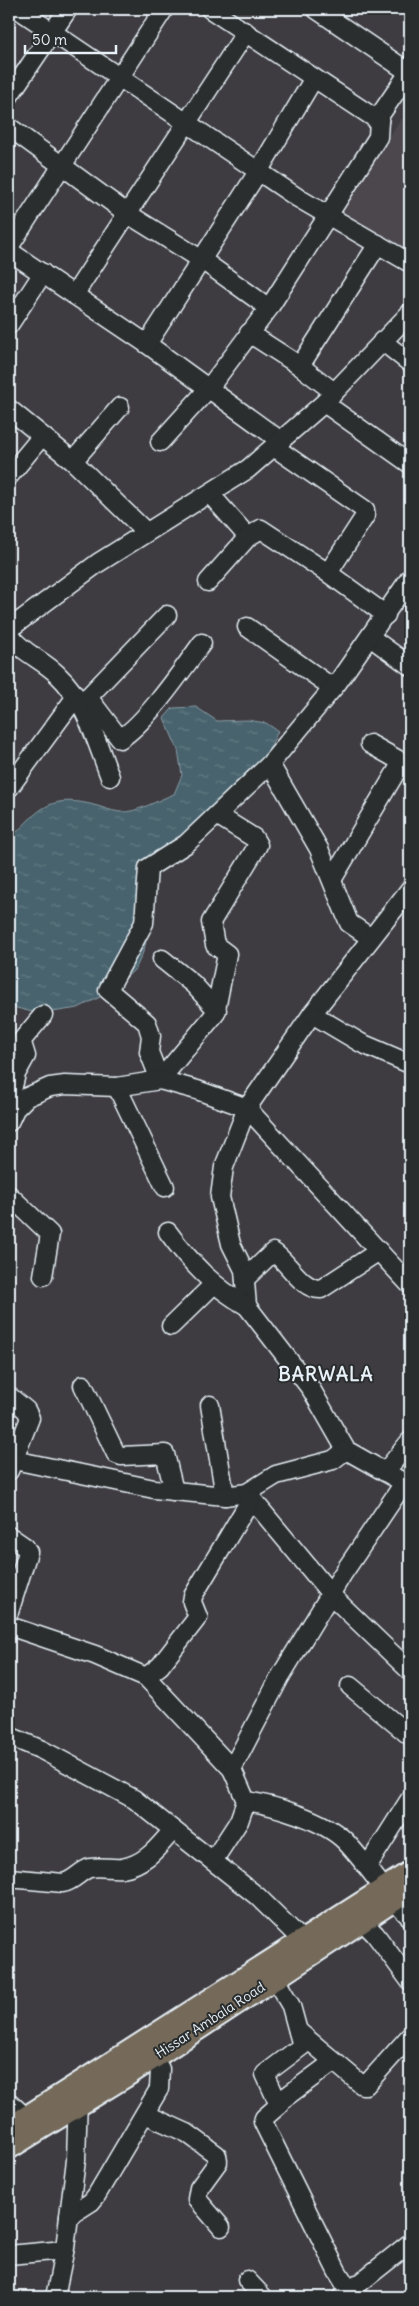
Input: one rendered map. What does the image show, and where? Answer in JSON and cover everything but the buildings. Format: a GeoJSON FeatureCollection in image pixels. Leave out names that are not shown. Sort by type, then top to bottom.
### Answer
{"type":"FeatureCollection","features":[{"type":"Feature","properties":{"kind":"main road","name":"Hissar Ambala Road"},"geometry":{"type":"LineString","coordinates":[[9,2148],[153,2057],[270,1971],[357,1915],[396,1893],[410,1872]]}},
{"type":"Feature","properties":{"kind":"main road","name":"Hissar Ambala Road"},"geometry":{"type":"LineString","coordinates":[[17,2122],[80,2082],[270,1971]]}},
{"type":"Feature","properties":{"kind":"street"},"geometry":{"type":"LineString","coordinates":[[18,9],[258,172],[410,263]]}},
{"type":"Feature","properties":{"kind":"street"},"geometry":{"type":"LineString","coordinates":[[9,96],[68,9]]}},
{"type":"Feature","properties":{"kind":"street"},"geometry":{"type":"LineString","coordinates":[[9,246],[164,9]]}},
{"type":"Feature","properties":{"kind":"street"},"geometry":{"type":"LineString","coordinates":[[210,9],[379,121]]}},
{"type":"Feature","properties":{"kind":"street"},"geometry":{"type":"LineString","coordinates":[[160,442],[209,388],[269,308],[327,214],[378,137],[380,115],[410,72],[316,9]]}},
{"type":"Feature","properties":{"kind":"street"},"geometry":{"type":"LineString","coordinates":[[74,294],[246,32]]}},
{"type":"Feature","properties":{"kind":"street"},"geometry":{"type":"LineString","coordinates":[[147,344],[258,172],[314,78]]}},
{"type":"Feature","properties":{"kind":"street"},"geometry":{"type":"LineString","coordinates":[[9,127],[128,214],[202,260],[269,308]]}},
{"type":"Feature","properties":{"kind":"street"},"geometry":{"type":"LineString","coordinates":[[300,366],[378,244]]}},
{"type":"Feature","properties":{"kind":"street"},"geometry":{"type":"LineString","coordinates":[[9,251],[209,388],[277,444],[365,510],[365,516],[328,573]]}},
{"type":"Feature","properties":{"kind":"street"},"geometry":{"type":"LineString","coordinates":[[9,325],[43,273]]}},
{"type":"Feature","properties":{"kind":"street"},"geometry":{"type":"LineString","coordinates":[[9,629],[98,564],[248,469],[329,398],[410,313]]}},
{"type":"Feature","properties":{"kind":"street"},"geometry":{"type":"LineString","coordinates":[[249,333],[300,366],[329,398],[410,464]]}},
{"type":"Feature","properties":{"kind":"street"},"geometry":{"type":"LineString","coordinates":[[382,341],[410,362]]}},
{"type":"Feature","properties":{"kind":"street"},"geometry":{"type":"LineString","coordinates":[[73,461],[120,407]]}},
{"type":"Feature","properties":{"kind":"street"},"geometry":{"type":"LineString","coordinates":[[9,409],[73,461],[146,532]]}},
{"type":"Feature","properties":{"kind":"street"},"geometry":{"type":"LineString","coordinates":[[9,476],[42,436]]}},
{"type":"Feature","properties":{"kind":"street"},"geometry":{"type":"LineString","coordinates":[[210,494],[248,537]]}},
{"type":"Feature","properties":{"kind":"street"},"geometry":{"type":"LineString","coordinates":[[208,582],[248,537],[258,530],[265,531],[386,615]]}},
{"type":"Feature","properties":{"kind":"street"},"geometry":{"type":"LineString","coordinates":[[160,1080],[149,1052],[151,1036],[147,1023],[108,990],[144,923],[148,868],[186,844],[270,764],[333,688],[386,615],[410,578]]}},
{"type":"Feature","properties":{"kind":"street"},"geometry":{"type":"LineString","coordinates":[[9,788],[72,702],[84,698],[167,615]]}},
{"type":"Feature","properties":{"kind":"street"},"geometry":{"type":"LineString","coordinates":[[247,627],[333,688]]}},
{"type":"Feature","properties":{"kind":"street"},"geometry":{"type":"LineString","coordinates":[[9,635],[24,649],[56,672],[84,698],[120,739],[134,728],[176,679],[202,643]]}},
{"type":"Feature","properties":{"kind":"street"},"geometry":{"type":"LineString","coordinates":[[370,637],[410,666]]}},
{"type":"Feature","properties":{"kind":"street"},"geometry":{"type":"LineString","coordinates":[[84,698],[110,777]]}},
{"type":"Feature","properties":{"kind":"street"},"geometry":{"type":"LineString","coordinates":[[332,880],[402,762],[370,744]]}},
{"type":"Feature","properties":{"kind":"street"},"geometry":{"type":"LineString","coordinates":[[270,764],[319,850],[349,923],[371,938]]}},
{"type":"Feature","properties":{"kind":"street"},"geometry":{"type":"LineString","coordinates":[[160,1080],[189,1048],[217,1010],[227,954],[215,945],[211,922],[258,843],[254,838],[217,815]]}},
{"type":"Feature","properties":{"kind":"street"},"geometry":{"type":"LineString","coordinates":[[247,1306],[242,1266],[231,1244],[220,1197],[224,1168],[247,1108],[312,1014],[410,889]]}},
{"type":"Feature","properties":{"kind":"street"},"geometry":{"type":"LineString","coordinates":[[162,959],[193,984],[217,1010]]}},
{"type":"Feature","properties":{"kind":"street"},"geometry":{"type":"LineString","coordinates":[[312,1014],[361,1044],[410,1064]]}},
{"type":"Feature","properties":{"kind":"street"},"geometry":{"type":"LineString","coordinates":[[9,1113],[15,1078],[26,1056],[22,1042],[43,1015]]}},
{"type":"Feature","properties":{"kind":"street"},"geometry":{"type":"LineString","coordinates":[[9,1113],[21,1102],[50,1087],[65,1085],[116,1087],[160,1080],[188,1087],[247,1108],[410,1285]]}},
{"type":"Feature","properties":{"kind":"street"},"geometry":{"type":"LineString","coordinates":[[116,1087],[165,1187]]}},
{"type":"Feature","properties":{"kind":"street"},"geometry":{"type":"LineString","coordinates":[[9,1195],[50,1234],[43,1276]]}},
{"type":"Feature","properties":{"kind":"street"},"geometry":{"type":"LineString","coordinates":[[168,1232],[188,1259],[214,1284],[247,1306],[311,1389],[346,1450],[407,1485],[331,1595],[280,1677],[232,1769]]}},
{"type":"Feature","properties":{"kind":"street"},"geometry":{"type":"LineString","coordinates":[[245,1280],[273,1252],[304,1282],[312,1288],[321,1289],[379,1251]]}},
{"type":"Feature","properties":{"kind":"street"},"geometry":{"type":"LineString","coordinates":[[171,1326],[214,1284]]}},
{"type":"Feature","properties":{"kind":"street"},"geometry":{"type":"LineString","coordinates":[[83,1385],[116,1454],[121,1456],[165,1454],[174,1491]]}},
{"type":"Feature","properties":{"kind":"street"},"geometry":{"type":"LineString","coordinates":[[9,1396],[26,1410],[30,1418],[10,1463],[154,1489],[225,1496],[249,1496]]}},
{"type":"Feature","properties":{"kind":"street"},"geometry":{"type":"LineString","coordinates":[[210,1405],[225,1496]]}},
{"type":"Feature","properties":{"kind":"street"},"geometry":{"type":"LineString","coordinates":[[385,1472],[410,1441]]}},
{"type":"Feature","properties":{"kind":"street"},"geometry":{"type":"LineString","coordinates":[[146,1677],[160,1666],[198,1617],[192,1602],[193,1596],[249,1496],[276,1475],[332,1460],[346,1450]]}},
{"type":"Feature","properties":{"kind":"street"},"geometry":{"type":"LineString","coordinates":[[249,1496],[331,1595],[410,1671]]}},
{"type":"Feature","properties":{"kind":"street"},"geometry":{"type":"LineString","coordinates":[[9,1536],[25,1547],[28,1552],[10,1626],[95,1655],[146,1677],[232,1769],[246,1801],[239,1821],[213,1861]]}},
{"type":"Feature","properties":{"kind":"street"},"geometry":{"type":"LineString","coordinates":[[350,1686],[410,1736]]}},
{"type":"Feature","properties":{"kind":"street"},"geometry":{"type":"LineString","coordinates":[[9,1736],[42,1750],[134,1799],[257,1896],[308,1946]]}},
{"type":"Feature","properties":{"kind":"street"},"geometry":{"type":"LineString","coordinates":[[366,1867],[410,1799]]}},
{"type":"Feature","properties":{"kind":"street"},"geometry":{"type":"LineString","coordinates":[[246,1801],[272,1804],[312,1821],[344,1839],[366,1867],[396,1893],[410,1916]]}},
{"type":"Feature","properties":{"kind":"street"},"geometry":{"type":"LineString","coordinates":[[9,1878],[64,1883],[90,1868],[122,1868],[148,1858],[173,1830]]}},
{"type":"Feature","properties":{"kind":"street"},"geometry":{"type":"LineString","coordinates":[[357,1915],[376,1934],[410,1981]]}},
{"type":"Feature","properties":{"kind":"street"},"geometry":{"type":"LineString","coordinates":[[270,1971],[291,2006],[302,2046],[265,2074],[279,2102]]}},
{"type":"Feature","properties":{"kind":"street"},"geometry":{"type":"LineString","coordinates":[[298,2031],[356,2082],[366,2085],[410,2036]]}},
{"type":"Feature","properties":{"kind":"street"},"geometry":{"type":"LineString","coordinates":[[69,2216],[92,2202],[159,2089],[160,2069],[153,2057]]}},
{"type":"Feature","properties":{"kind":"street"},"geometry":{"type":"LineString","coordinates":[[333,2062],[279,2102],[278,2107],[264,2118],[263,2122],[348,2295],[410,2243]]}},
{"type":"Feature","properties":{"kind":"street"},"geometry":{"type":"LineString","coordinates":[[55,2297],[64,2250],[76,2160],[76,2106],[80,2082]]}},
{"type":"Feature","properties":{"kind":"street"},"geometry":{"type":"LineString","coordinates":[[9,2102],[17,2122]]}},
{"type":"Feature","properties":{"kind":"street"},"geometry":{"type":"LineString","coordinates":[[145,2114],[187,2133],[217,2156],[218,2162],[199,2188],[197,2200],[221,2227]]}},
{"type":"Feature","properties":{"kind":"street"},"geometry":{"type":"LineString","coordinates":[[9,2255],[64,2250]]}},
{"type":"Feature","properties":{"kind":"street"},"geometry":{"type":"LineString","coordinates":[[248,2280],[263,2297]]}},
{"type":"Feature","properties":{"kind":"shaded area"},"geometry":{"type":"Polygon","coordinates":[[[402,118],[410,124],[410,260],[336,214],[402,118]]]}},
{"type":"Feature","properties":{"kind":"water"},"geometry":{"type":"Polygon","coordinates":[[[196,707],[217,721],[247,720],[266,723],[278,731],[264,760],[159,871],[150,896],[149,928],[144,950],[136,968],[114,990],[78,1008],[40,1014],[9,1006],[9,840],[27,821],[44,808],[63,801],[127,812],[174,794],[182,775],[178,750],[164,718],[173,708],[196,707]]]}},
{"type":"Feature","properties":{"kind":"district","name":"BARWALA"},"geometry":{"type":"Point","coordinates":[326,1374]}}]}
